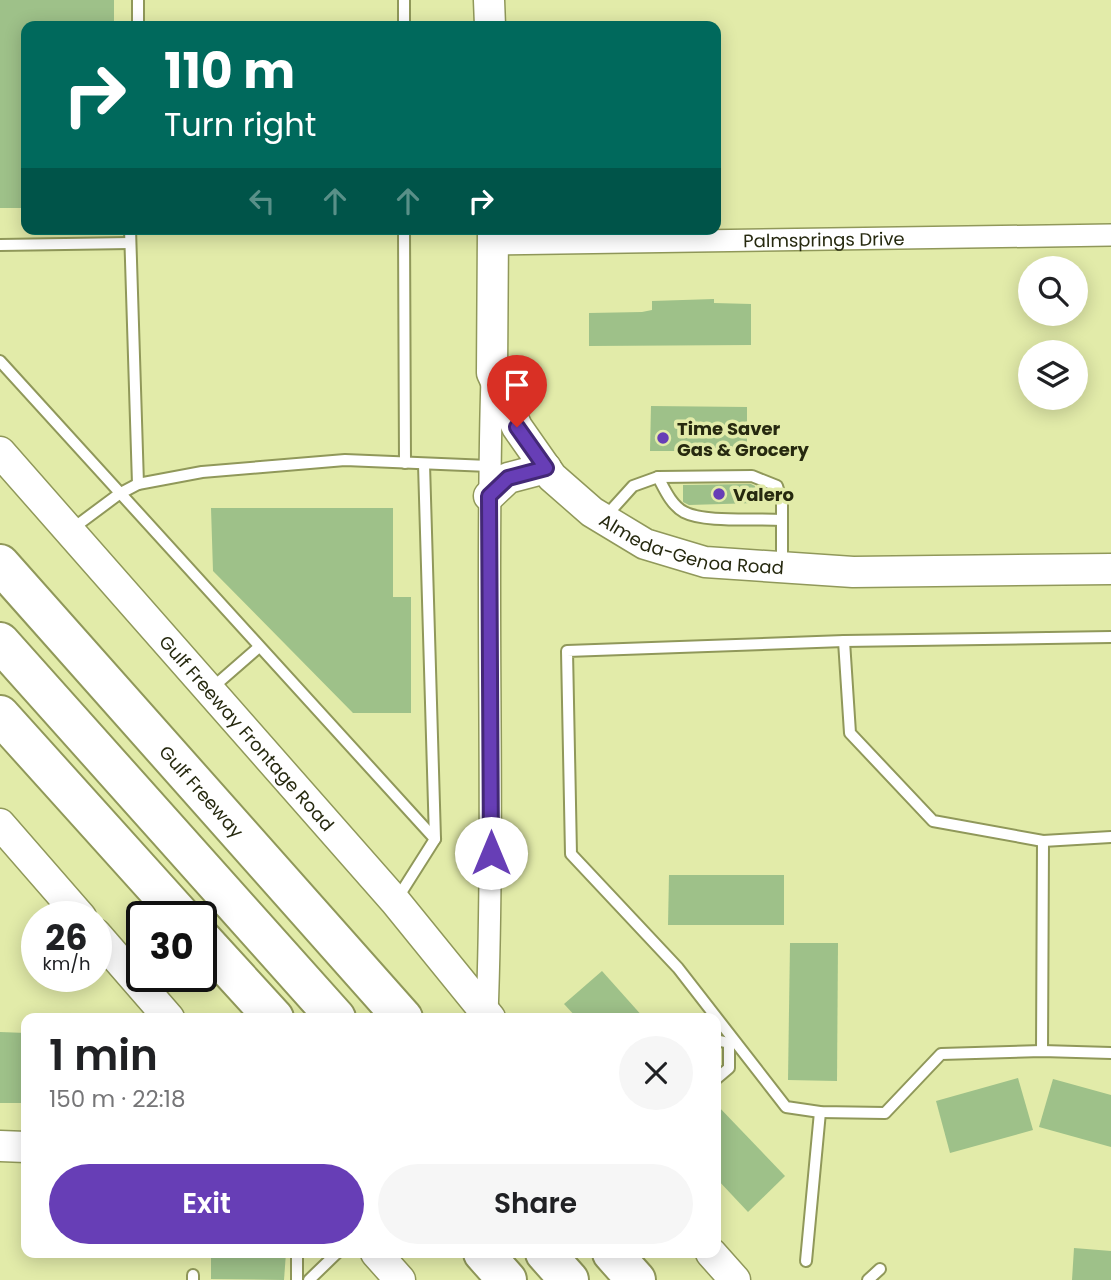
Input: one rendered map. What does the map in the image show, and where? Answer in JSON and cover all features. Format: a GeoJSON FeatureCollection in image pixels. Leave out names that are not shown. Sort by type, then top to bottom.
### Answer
{"type":"FeatureCollection","features":[{"type":"Feature","properties":{"kind":"highway","name":"Gulf Freeway"},"geometry":{"type":"LineString","coordinates":[[0,564],[399,1013]]}},
{"type":"Feature","properties":{"kind":"highway"},"geometry":{"type":"LineString","coordinates":[[0,642],[332,1013]]}},
{"type":"Feature","properties":{"kind":"highway"},"geometry":{"type":"LineString","coordinates":[[0,715],[168,901]]}},
{"type":"Feature","properties":{"kind":"highway"},"geometry":{"type":"LineString","coordinates":[[217,956],[269,1013]]}},
{"type":"Feature","properties":{"kind":"highway"},"geometry":{"type":"LineString","coordinates":[[487,1258],[507,1280]]}},
{"type":"Feature","properties":{"kind":"highway"},"geometry":{"type":"LineString","coordinates":[[549,1258],[569,1280]]}},
{"type":"Feature","properties":{"kind":"highway"},"geometry":{"type":"LineString","coordinates":[[616,1258],[636,1280]]}},
{"type":"Feature","properties":{"kind":"main road"},"geometry":{"type":"LineString","coordinates":[[489,0],[489,21]]}},
{"type":"Feature","properties":{"kind":"main road","name":"Almeda-Genoa Road"},"geometry":{"type":"LineString","coordinates":[[493,237],[492,373],[517,427],[552,477],[603,519],[645,544],[705,562],[853,572],[1111,569]]}},
{"type":"Feature","properties":{"kind":"main road","name":"Gulf Freeway Frontage Road"},"geometry":{"type":"LineString","coordinates":[[0,452],[395,901],[486,1013]]}},
{"type":"Feature","properties":{"kind":"main road"},"geometry":{"type":"LineString","coordinates":[[489,481],[546,468]]}},
{"type":"Feature","properties":{"kind":"main road"},"geometry":{"type":"LineString","coordinates":[[0,824],[67,901]]}},
{"type":"Feature","properties":{"kind":"main road"},"geometry":{"type":"LineString","coordinates":[[112,952],[165,1013]]}},
{"type":"Feature","properties":{"kind":"main road"},"geometry":{"type":"LineString","coordinates":[[0,1146],[21,1147]]}},
{"type":"Feature","properties":{"kind":"main road"},"geometry":{"type":"LineString","coordinates":[[380,1258],[400,1280]]}},
{"type":"Feature","properties":{"kind":"main road"},"geometry":{"type":"LineString","coordinates":[[715,1258],[735,1280]]}},
{"type":"Feature","properties":{"kind":"street","name":"Palmsprings Drive"},"geometry":{"type":"LineString","coordinates":[[493,237],[1111,235]]}},
{"type":"Feature","properties":{"kind":"street"},"geometry":{"type":"LineString","coordinates":[[489,1013],[489,481],[492,373]]}},
{"type":"Feature","properties":{"kind":"lane"},"geometry":{"type":"LineString","coordinates":[[138,0],[138,21]]}},
{"type":"Feature","properties":{"kind":"lane"},"geometry":{"type":"LineString","coordinates":[[404,0],[404,21]]}},
{"type":"Feature","properties":{"kind":"lane"},"geometry":{"type":"LineString","coordinates":[[130,235],[138,484]]}},
{"type":"Feature","properties":{"kind":"lane"},"geometry":{"type":"LineString","coordinates":[[404,235],[405,463]]}},
{"type":"Feature","properties":{"kind":"lane"},"geometry":{"type":"LineString","coordinates":[[0,244],[130,243]]}},
{"type":"Feature","properties":{"kind":"lane"},"geometry":{"type":"LineString","coordinates":[[0,361],[435,839]]}},
{"type":"Feature","properties":{"kind":"lane"},"geometry":{"type":"LineString","coordinates":[[70,531],[119,494],[138,484],[202,472],[284,463],[345,460],[424,464],[489,481]]}},
{"type":"Feature","properties":{"kind":"lane"},"geometry":{"type":"LineString","coordinates":[[395,901],[435,839],[424,464]]}},
{"type":"Feature","properties":{"kind":"lane"},"geometry":{"type":"LineString","coordinates":[[603,519],[633,486],[657,477],[752,475],[777,485],[782,503],[782,568]]}},
{"type":"Feature","properties":{"kind":"lane"},"geometry":{"type":"LineString","coordinates":[[657,477],[672,501],[684,512],[706,516],[782,520]]}},
{"type":"Feature","properties":{"kind":"lane"},"geometry":{"type":"LineString","coordinates":[[711,1013],[678,968],[572,854],[568,651],[844,641],[1111,637]]}},
{"type":"Feature","properties":{"kind":"lane"},"geometry":{"type":"LineString","coordinates":[[844,641],[850,733],[933,821],[1043,841],[1111,837]]}},
{"type":"Feature","properties":{"kind":"lane"},"geometry":{"type":"LineString","coordinates":[[210,690],[259,647]]}},
{"type":"Feature","properties":{"kind":"lane"},"geometry":{"type":"LineString","coordinates":[[1042,1051],[1043,841]]}},
{"type":"Feature","properties":{"kind":"lane"},"geometry":{"type":"LineString","coordinates":[[721,1027],[786,1107],[820,1112],[885,1113],[941,1054],[1042,1051],[1111,1053]]}},
{"type":"Feature","properties":{"kind":"lane"},"geometry":{"type":"LineString","coordinates":[[721,1040],[731,1041]]}},
{"type":"Feature","properties":{"kind":"lane"},"geometry":{"type":"LineString","coordinates":[[721,1075],[729,1068],[731,1041]]}},
{"type":"Feature","properties":{"kind":"lane"},"geometry":{"type":"LineString","coordinates":[[806,1261],[820,1112]]}},
{"type":"Feature","properties":{"kind":"lane"},"geometry":{"type":"LineString","coordinates":[[297,1258],[297,1280]]}},
{"type":"Feature","properties":{"kind":"lane"},"geometry":{"type":"LineString","coordinates":[[309,1280],[332,1258]]}},
{"type":"Feature","properties":{"kind":"lane"},"geometry":{"type":"LineString","coordinates":[[868,1280],[880,1269]]}},
{"type":"Feature","properties":{"kind":"building"},"geometry":{"type":"Polygon","coordinates":[[[0,0],[114,0],[114,21],[21,21],[21,208],[0,208],[0,0]]]}},
{"type":"Feature","properties":{"kind":"building"},"geometry":{"type":"Polygon","coordinates":[[[714,299],[714,303],[751,304],[751,345],[589,346],[589,313],[642,312],[652,310],[652,301],[714,299]]]}},
{"type":"Feature","properties":{"kind":"building"},"geometry":{"type":"Polygon","coordinates":[[[651,406],[747,407],[747,451],[650,451],[651,406]]]}},
{"type":"Feature","properties":{"kind":"building","name":"Valero"},"geometry":{"type":"Polygon","coordinates":[[[683,485],[755,486],[756,503],[689,505],[683,502],[683,485]]]}},
{"type":"Feature","properties":{"kind":"building"},"geometry":{"type":"Polygon","coordinates":[[[211,508],[393,508],[393,597],[411,597],[411,713],[353,713],[213,571],[211,508]]]}},
{"type":"Feature","properties":{"kind":"building"},"geometry":{"type":"Polygon","coordinates":[[[669,875],[784,875],[784,925],[668,925],[669,875]]]}},
{"type":"Feature","properties":{"kind":"building"},"geometry":{"type":"Polygon","coordinates":[[[790,943],[838,943],[837,1081],[788,1080],[790,943]]]}},
{"type":"Feature","properties":{"kind":"building"},"geometry":{"type":"Polygon","coordinates":[[[602,971],[640,1013],[572,1013],[564,1004],[602,971]]]}},
{"type":"Feature","properties":{"kind":"building"},"geometry":{"type":"Polygon","coordinates":[[[0,1032],[21,1033],[21,1103],[0,1103],[0,1032]]]}},
{"type":"Feature","properties":{"kind":"building"},"geometry":{"type":"Polygon","coordinates":[[[1018,1078],[1033,1130],[950,1153],[936,1101],[1018,1078]]]}},
{"type":"Feature","properties":{"kind":"building"},"geometry":{"type":"Polygon","coordinates":[[[1053,1079],[1111,1095],[1111,1147],[1039,1127],[1053,1079]]]}},
{"type":"Feature","properties":{"kind":"building"},"geometry":{"type":"Polygon","coordinates":[[[721,1109],[785,1176],[748,1212],[721,1183],[721,1109]]]}},
{"type":"Feature","properties":{"kind":"building"},"geometry":{"type":"Polygon","coordinates":[[[1074,1248],[1111,1251],[1111,1280],[1072,1280],[1074,1248]]]}},
{"type":"Feature","properties":{"kind":"building"},"geometry":{"type":"Polygon","coordinates":[[[211,1258],[286,1258],[284,1280],[211,1279],[211,1258]]]}},
{"type":"Feature","properties":{"kind":"place","name":"Time Saver Gas & Grocery"},"geometry":{"type":"Point","coordinates":[663,438]}},
{"type":"Feature","properties":{"kind":"place","name":"Valero"},"geometry":{"type":"Point","coordinates":[719,494]}},
{"type":"Feature","properties":{"kind":"route"},"geometry":{"type":"LineString","coordinates":[[491,853],[489,496],[508,478],[526,471],[546,468],[517,427]]}}]}
